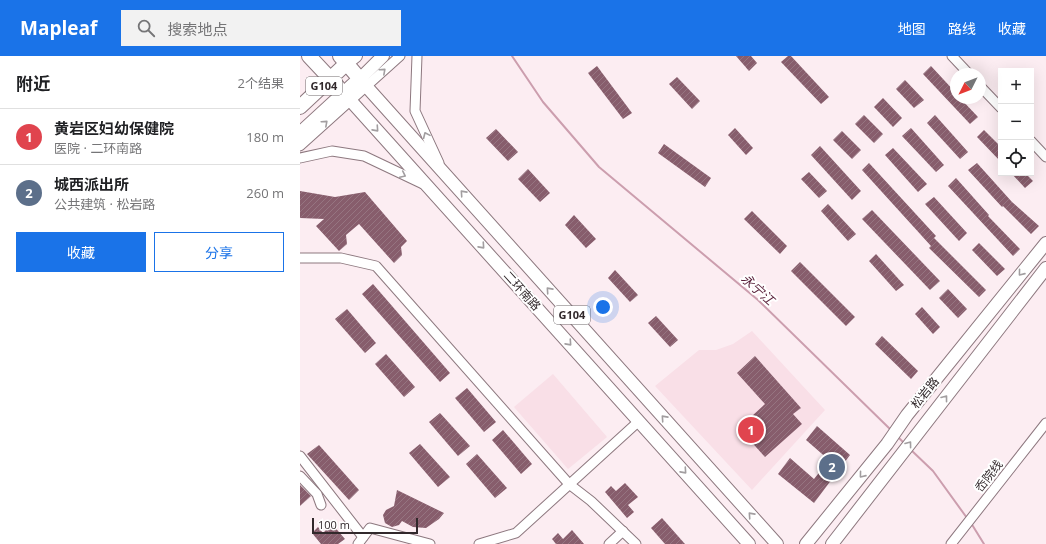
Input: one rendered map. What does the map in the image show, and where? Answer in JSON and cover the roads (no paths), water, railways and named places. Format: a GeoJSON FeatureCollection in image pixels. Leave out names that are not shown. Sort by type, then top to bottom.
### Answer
{"type":"FeatureCollection","features":[{"type":"Feature","properties":{"kind":"highway","name":"二环南路"},"geometry":{"type":"LineString","coordinates":[[309,56],[348,97]]}},
{"type":"Feature","properties":{"kind":"highway","name":"二环南路"},"geometry":{"type":"LineString","coordinates":[[346,58],[363,83]]}},
{"type":"Feature","properties":{"kind":"highway","name":"G104"},"geometry":{"type":"LineString","coordinates":[[300,107],[331,80],[346,58]]}},
{"type":"Feature","properties":{"kind":"highway","name":"G104"},"geometry":{"type":"LineString","coordinates":[[300,134],[348,97],[363,83]]}},
{"type":"Feature","properties":{"kind":"main road"},"geometry":{"type":"LineString","coordinates":[[363,83],[383,56]]}},
{"type":"Feature","properties":{"kind":"main road","name":"二环南路"},"geometry":{"type":"LineString","coordinates":[[363,83],[777,544]]}},
{"type":"Feature","properties":{"kind":"main road","name":"二环南路"},"geometry":{"type":"LineString","coordinates":[[348,97],[749,544]]}},
{"type":"Feature","properties":{"kind":"main road","name":"松岩路"},"geometry":{"type":"LineString","coordinates":[[806,544],[886,444],[906,415],[1046,243]]}},
{"type":"Feature","properties":{"kind":"main road","name":"松岩路"},"geometry":{"type":"LineString","coordinates":[[832,544],[1046,268]]}},
{"type":"Feature","properties":{"kind":"street"},"geometry":{"type":"LineString","coordinates":[[363,83],[400,56]]}},
{"type":"Feature","properties":{"kind":"street"},"geometry":{"type":"LineString","coordinates":[[417,56],[415,111],[442,170]]}},
{"type":"Feature","properties":{"kind":"street"},"geometry":{"type":"LineString","coordinates":[[952,56],[963,68]]}},
{"type":"Feature","properties":{"kind":"street"},"geometry":{"type":"LineString","coordinates":[[986,92],[998,105]]}},
{"type":"Feature","properties":{"kind":"street"},"geometry":{"type":"LineString","coordinates":[[300,146],[348,97]]}},
{"type":"Feature","properties":{"kind":"street"},"geometry":{"type":"LineString","coordinates":[[1034,144],[1046,157]]}},
{"type":"Feature","properties":{"kind":"street"},"geometry":{"type":"LineString","coordinates":[[300,158],[332,151],[364,156],[428,186]]}},
{"type":"Feature","properties":{"kind":"street"},"geometry":{"type":"LineString","coordinates":[[300,258],[341,258],[376,266],[569,484],[591,501],[636,544]]}},
{"type":"Feature","properties":{"kind":"street"},"geometry":{"type":"LineString","coordinates":[[479,544],[516,533],[639,421]]}},
{"type":"Feature","properties":{"kind":"street","name":"岙院线"},"geometry":{"type":"LineString","coordinates":[[951,544],[1046,423]]}},
{"type":"Feature","properties":{"kind":"street"},"geometry":{"type":"LineString","coordinates":[[300,456],[361,541],[370,528],[430,544]]}},
{"type":"Feature","properties":{"kind":"street"},"geometry":{"type":"LineString","coordinates":[[300,476],[317,494],[321,505]]}},
{"type":"Feature","properties":{"kind":"street"},"geometry":{"type":"LineString","coordinates":[[609,544],[623,531]]}},
{"type":"Feature","properties":{"kind":"waterway","name":"永宁江"},"geometry":{"type":"LineString","coordinates":[[512,56],[543,102],[599,167],[758,300],[891,430]]}},
{"type":"Feature","properties":{"kind":"waterway","name":"永宁江"},"geometry":{"type":"LineString","coordinates":[[897,436],[904,443]]}},
{"type":"Feature","properties":{"kind":"waterway","name":"永宁江"},"geometry":{"type":"LineString","coordinates":[[910,449],[933,471],[967,518]]}},
{"type":"Feature","properties":{"kind":"waterway","name":"永宁江"},"geometry":{"type":"LineString","coordinates":[[971,523],[984,544]]}},
{"type":"Feature","properties":{"kind":"place","name":"黄岩区妇幼保健院"},"geometry":{"type":"Point","coordinates":[751,430]}},
{"type":"Feature","properties":{"kind":"place","name":"城西派出所"},"geometry":{"type":"Point","coordinates":[832,467]}}]}
